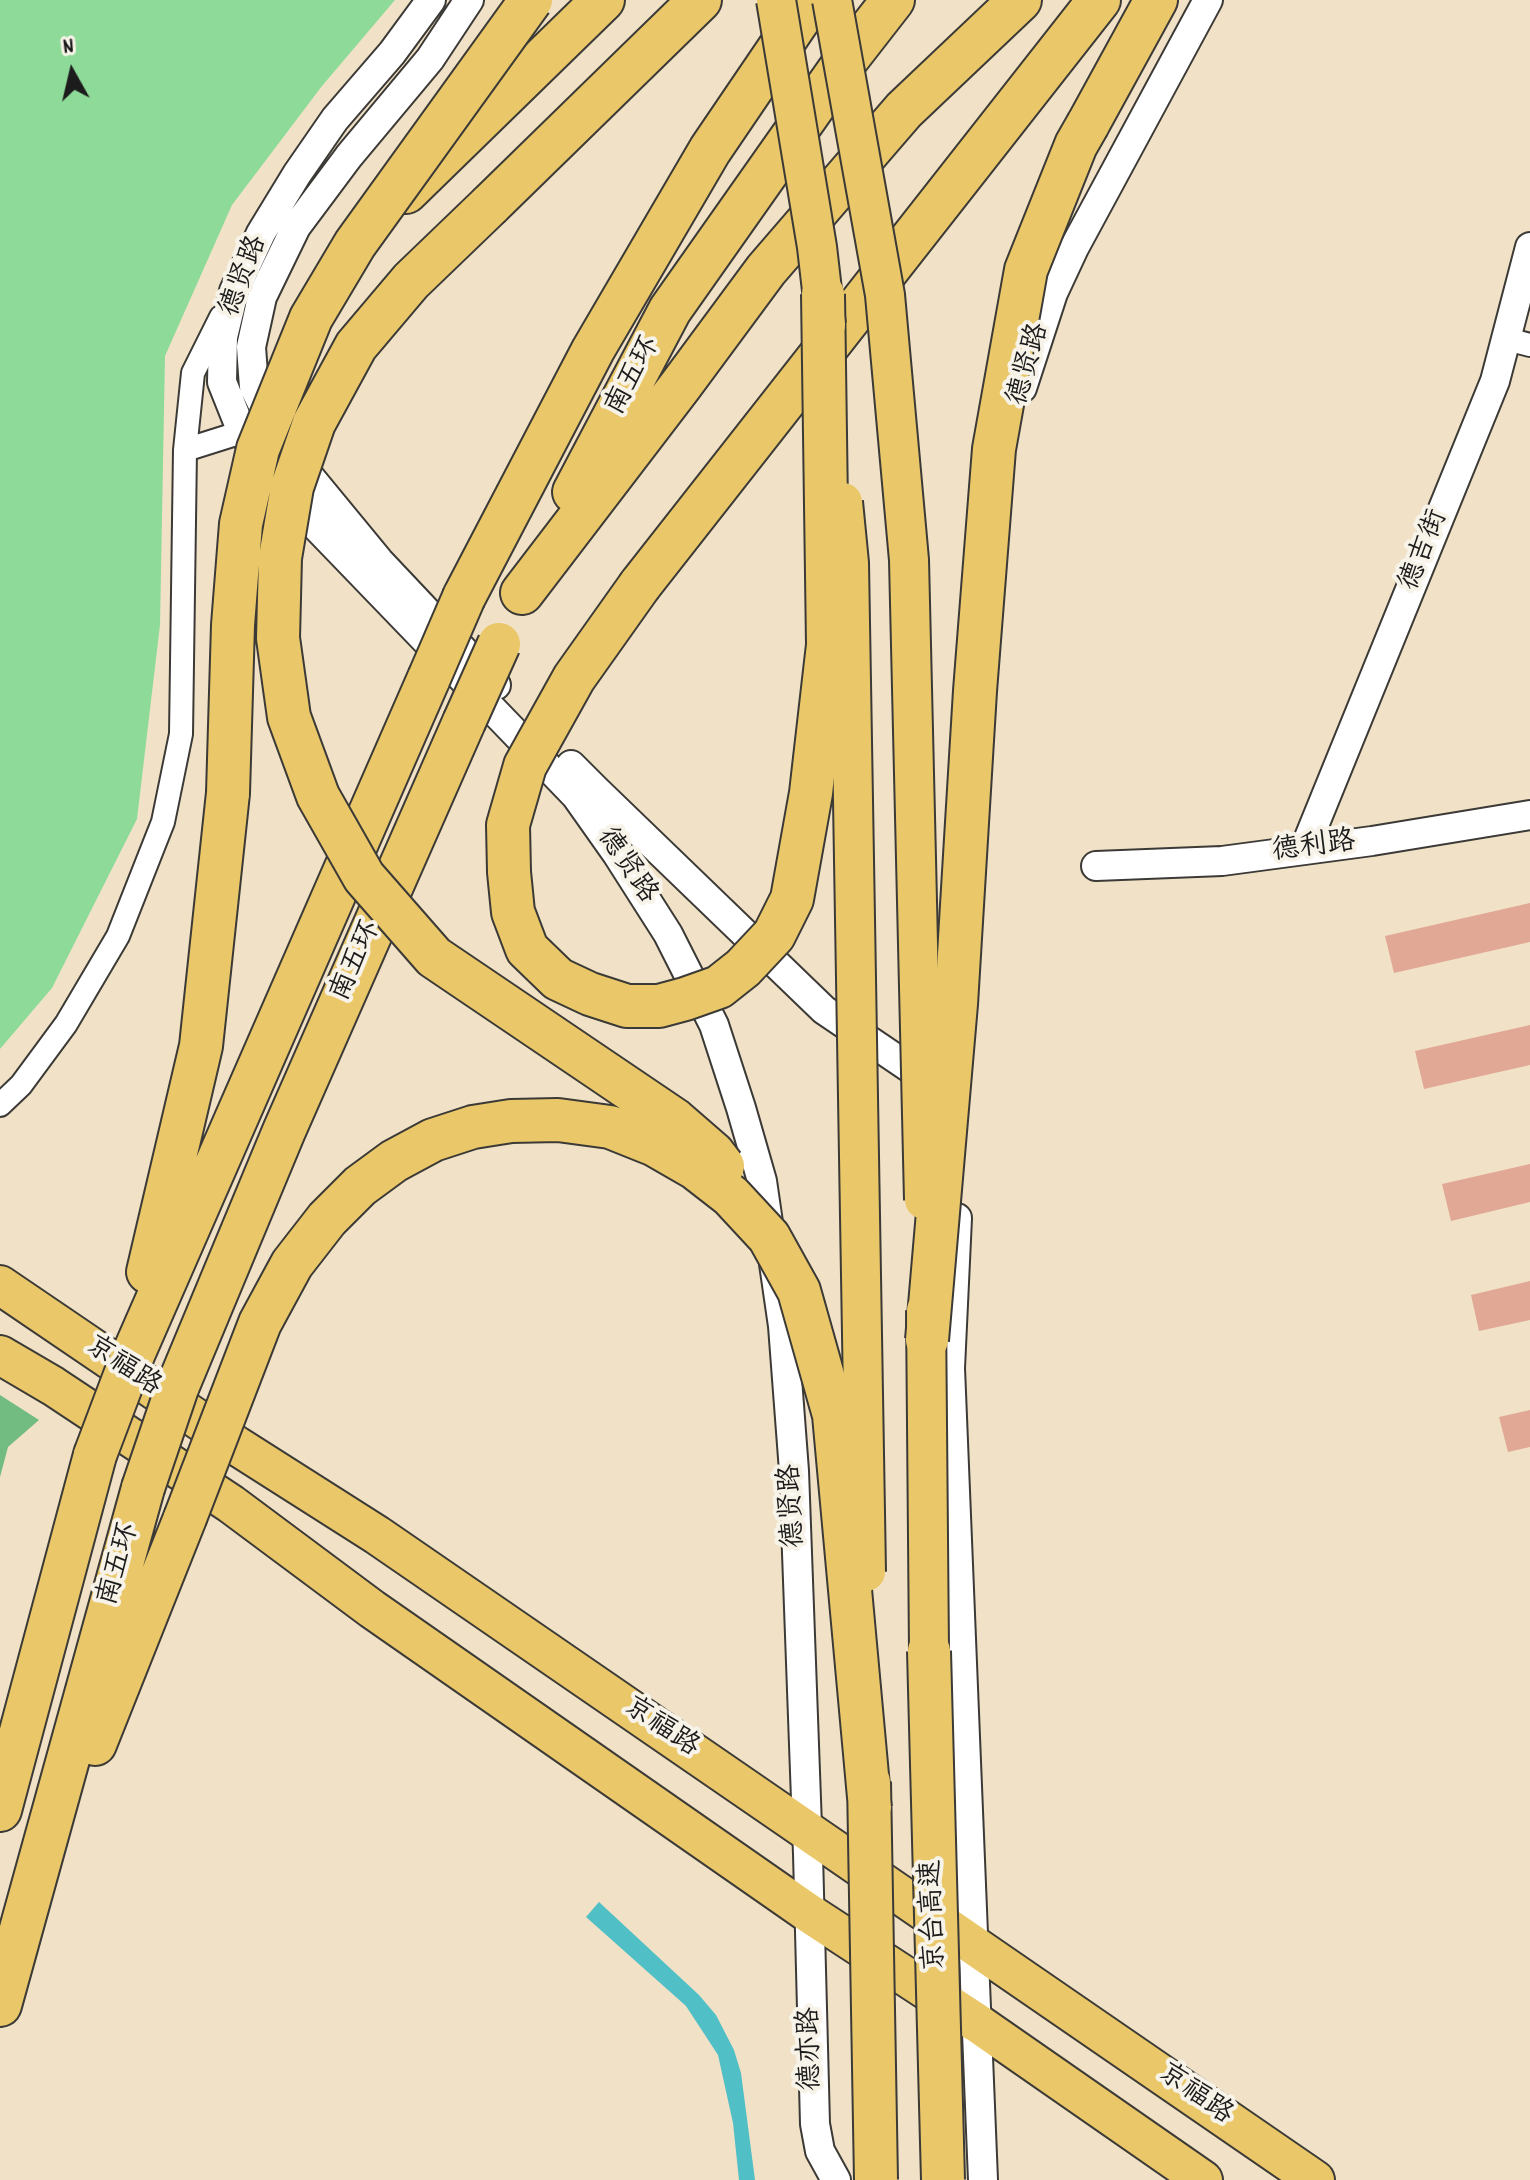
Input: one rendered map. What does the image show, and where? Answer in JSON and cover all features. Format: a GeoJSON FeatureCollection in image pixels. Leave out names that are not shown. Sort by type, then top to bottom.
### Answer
{"type":"FeatureCollection","features":[{"type":"Feature","properties":{"kind":"highway"},"geometry":{"type":"LineString","coordinates":[[132,1357],[144,1288],[201,1046],[228,793],[233,625],[241,524],[258,449],[311,318],[362,234],[531,0]]}},
{"type":"Feature","properties":{"kind":"highway"},"geometry":{"type":"LineString","coordinates":[[362,234],[603,0]]}},
{"type":"Feature","properties":{"kind":"highway"},"geometry":{"type":"LineString","coordinates":[[700,0],[411,281],[356,346],[314,423],[292,487],[280,558],[278,638],[289,717],[318,796],[364,877],[434,957],[675,1120],[713,1153],[742,1189],[799,1291],[834,1415],[870,1808]]}},
{"type":"Feature","properties":{"kind":"highway"},"geometry":{"type":"LineString","coordinates":[[776,0],[823,294],[849,563],[876,2180]]}},
{"type":"Feature","properties":{"kind":"highway","name":"南五环"},"geometry":{"type":"LineString","coordinates":[[0,1810],[95,1455],[132,1357],[464,597],[593,350],[702,163],[815,0]]}},
{"type":"Feature","properties":{"kind":"highway"},"geometry":{"type":"LineString","coordinates":[[832,0],[885,295],[909,560],[927,1340],[929,1651]]}},
{"type":"Feature","properties":{"kind":"highway","name":"南五环"},"geometry":{"type":"LineString","coordinates":[[0,2005],[143,1488],[177,1388],[284,1131],[464,722],[522,593],[670,310],[844,63],[893,0]]}},
{"type":"Feature","properties":{"kind":"highway"},"geometry":{"type":"LineString","coordinates":[[522,593],[766,270],[904,110],[1020,0]]}},
{"type":"Feature","properties":{"kind":"highway"},"geometry":{"type":"LineString","coordinates":[[823,294],[828,645],[811,793],[792,899],[774,935],[743,968],[719,987],[659,1006],[627,1006],[558,979],[527,949],[513,912],[508,825],[525,766],[574,678],[640,585],[1099,0]]}},
{"type":"Feature","properties":{"kind":"highway"},"geometry":{"type":"LineString","coordinates":[[927,1340],[956,1004],[975,691],[994,449],[1026,270],[1076,145],[1156,0]]}},
{"type":"Feature","properties":{"kind":"highway"},"geometry":{"type":"LineString","coordinates":[[11,1961],[260,1323],[292,1264],[327,1219],[360,1186],[394,1161],[433,1140],[473,1127],[511,1121],[558,1120],[610,1127],[655,1145],[695,1168],[731,1196],[769,1237]]}},
{"type":"Feature","properties":{"kind":"highway","name":"京福路"},"geometry":{"type":"LineString","coordinates":[[0,1285],[237,1446],[377,1535],[1315,2180]]}},
{"type":"Feature","properties":{"kind":"highway","name":"京福路"},"geometry":{"type":"LineString","coordinates":[[0,1355],[53,1386],[231,1504],[372,1609],[810,1914],[977,2023],[1203,2180]]}},
{"type":"Feature","properties":{"kind":"highway","name":"京台高速"},"geometry":{"type":"LineString","coordinates":[[929,1651],[943,2180]]}},
{"type":"Feature","properties":{"kind":"street","name":"德贤路"},"geometry":{"type":"LineString","coordinates":[[431,0],[392,53],[335,119],[261,233],[234,291],[223,337],[222,382],[242,432],[304,514],[576,796],[668,934],[714,1025],[762,1181],[783,1326],[794,1471],[810,1914]]}},
{"type":"Feature","properties":{"kind":"street","name":"德贤路"},"geometry":{"type":"LineString","coordinates":[[469,0],[430,59],[349,156],[296,227],[262,297],[251,347],[254,387],[281,442],[379,561],[596,790],[824,1010],[962,1103]]}},
{"type":"Feature","properties":{"kind":"street","name":"德贤路"},"geometry":{"type":"LineString","coordinates":[[977,2023],[950,1368],[977,800],[1002,486],[1020,393],[1053,293],[1074,248],[1208,0]]}},
{"type":"Feature","properties":{"kind":"street","name":"德吉街"},"geometry":{"type":"LineString","coordinates":[[1304,850],[1495,381],[1519,342],[1530,247]]}},
{"type":"Feature","properties":{"kind":"street"},"geometry":{"type":"LineString","coordinates":[[0,1105],[21,1085],[66,1024],[118,936],[163,822],[181,734],[185,450],[193,373],[234,291]]}},
{"type":"Feature","properties":{"kind":"street"},"geometry":{"type":"LineString","coordinates":[[185,450],[242,432]]}},
{"type":"Feature","properties":{"kind":"street","name":"德利路"},"geometry":{"type":"LineString","coordinates":[[1096,866],[1222,861],[1530,815]]}},
{"type":"Feature","properties":{"kind":"street","name":"德亦路"},"geometry":{"type":"LineString","coordinates":[[810,1914],[815,2124],[820,2151],[836,2180]]}},
{"type":"Feature","properties":{"kind":"street"},"geometry":{"type":"LineString","coordinates":[[977,2023],[983,2180]]}},
{"type":"Feature","properties":{"kind":"green space"},"geometry":{"type":"Polygon","coordinates":[[[0,0],[395,0],[322,86],[232,205],[165,356],[160,625],[137,819],[52,988],[0,1049],[0,0]]]}},
{"type":"Feature","properties":{"kind":"green space"},"geometry":{"type":"Polygon","coordinates":[[[0,1395],[39,1420],[8,1447],[0,1477],[0,1395]]]}},
{"type":"Feature","properties":{"kind":"water"},"geometry":{"type":"Polygon","coordinates":[[[599,1902],[699,1995],[716,2015],[734,2050],[741,2073],[755,2180],[739,2180],[733,2123],[718,2055],[686,2006],[586,1917],[599,1902]]]}},
{"type":"Feature","properties":{"kind":"building"},"geometry":{"type":"Polygon","coordinates":[[[1530,903],[1530,942],[1394,973],[1385,936],[1530,903]]]}},
{"type":"Feature","properties":{"kind":"building"},"geometry":{"type":"Polygon","coordinates":[[[1530,1025],[1530,1065],[1424,1089],[1415,1051],[1530,1025]]]}},
{"type":"Feature","properties":{"kind":"building"},"geometry":{"type":"Polygon","coordinates":[[[1530,1164],[1530,1202],[1451,1221],[1442,1184],[1530,1164]]]}},
{"type":"Feature","properties":{"kind":"building"},"geometry":{"type":"Polygon","coordinates":[[[1530,1281],[1530,1320],[1479,1331],[1471,1295],[1530,1281]]]}},
{"type":"Feature","properties":{"kind":"building"},"geometry":{"type":"Polygon","coordinates":[[[1530,1410],[1530,1447],[1508,1452],[1499,1417],[1530,1410]]]}}]}
